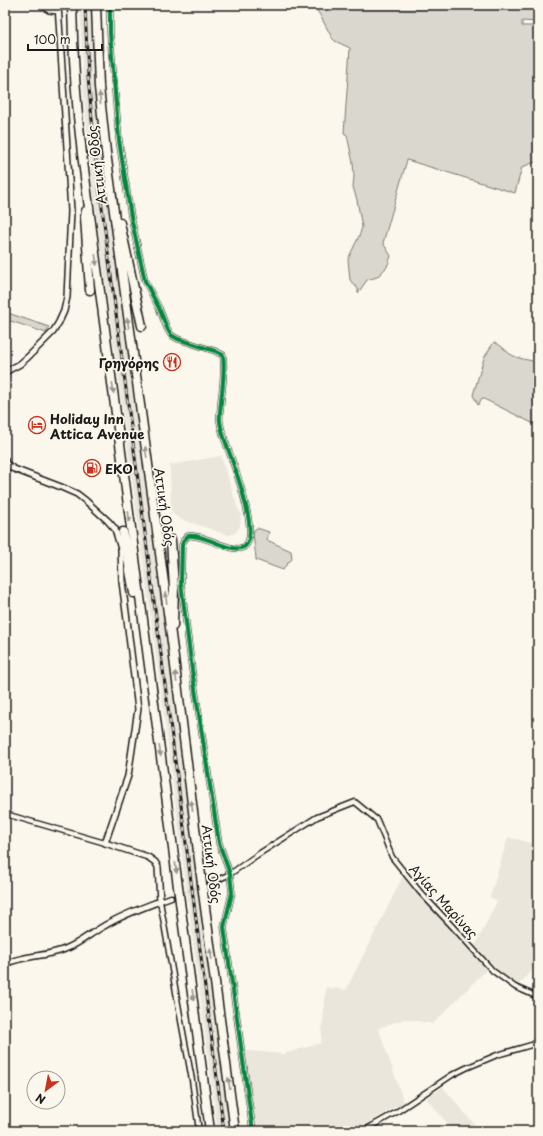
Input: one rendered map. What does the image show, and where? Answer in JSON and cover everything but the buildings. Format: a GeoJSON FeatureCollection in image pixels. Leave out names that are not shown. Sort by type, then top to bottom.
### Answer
{"type":"FeatureCollection","features":[{"type":"Feature","properties":{"kind":"highway","name":"Αττική Οδός"},"geometry":{"type":"LineString","coordinates":[[72,5],[76,94],[87,194],[210,1131]]}},
{"type":"Feature","properties":{"kind":"highway","name":"Αττική Οδός"},"geometry":{"type":"LineString","coordinates":[[96,5],[99,87],[111,192],[173,650],[204,900],[236,1131]]}},
{"type":"Feature","properties":{"kind":"highway"},"geometry":{"type":"LineString","coordinates":[[111,192],[142,326]]}},
{"type":"Feature","properties":{"kind":"highway"},"geometry":{"type":"LineString","coordinates":[[87,194],[85,217],[90,290]]}},
{"type":"Feature","properties":{"kind":"highway"},"geometry":{"type":"LineString","coordinates":[[123,532],[134,591],[145,672],[155,712]]}},
{"type":"Feature","properties":{"kind":"highway"},"geometry":{"type":"LineString","coordinates":[[171,540],[174,588],[173,650]]}},
{"type":"Feature","properties":{"kind":"street"},"geometry":{"type":"LineString","coordinates":[[5,372],[20,364],[53,332],[64,311],[67,297],[71,211],[58,8],[49,10],[42,5]]}},
{"type":"Feature","properties":{"kind":"street"},"geometry":{"type":"LineString","coordinates":[[110,5],[110,33],[119,140],[131,216],[145,281],[166,328],[171,335],[178,339],[223,355],[220,421],[222,433],[245,498],[250,536],[249,542],[246,546],[239,548],[232,548],[198,536],[188,536],[182,545],[181,583],[206,767],[219,843],[230,874],[232,892],[224,927],[253,1131]]}},
{"type":"Feature","properties":{"kind":"street"},"geometry":{"type":"LineString","coordinates":[[5,460],[5,463],[9,466],[77,494],[108,521],[114,529],[121,549],[122,582],[138,709],[128,776],[105,844]]}},
{"type":"Feature","properties":{"kind":"street","name":"Αγίας Μαρίνας"},"geometry":{"type":"LineString","coordinates":[[230,874],[257,854],[317,817],[355,802],[377,820],[392,857],[420,892],[493,971],[515,987],[538,997]]}},
{"type":"Feature","properties":{"kind":"street"},"geometry":{"type":"LineString","coordinates":[[5,814],[148,857],[155,862],[158,867],[160,901],[180,1021],[192,1080],[199,1131]]}},
{"type":"Feature","properties":{"kind":"street"},"geometry":{"type":"LineString","coordinates":[[211,883],[230,874]]}},
{"type":"Feature","properties":{"kind":"street"},"geometry":{"type":"LineString","coordinates":[[5,964],[11,961],[65,949],[105,925],[171,897]]}},
{"type":"Feature","properties":{"kind":"street"},"geometry":{"type":"LineString","coordinates":[[363,1131],[395,1113],[452,1075],[497,1055],[538,1043]]}},
{"type":"Feature","properties":{"kind":"shaded area"},"geometry":{"type":"Polygon","coordinates":[[[80,5],[91,5],[92,65],[126,342],[177,718],[230,1131],[217,1131],[165,723],[93,190],[83,87],[80,5]]]}},
{"type":"Feature","properties":{"kind":"shaded area"},"geometry":{"type":"Polygon","coordinates":[[[313,5],[538,5],[538,22],[522,21],[522,26],[538,26],[538,161],[522,167],[515,193],[407,160],[383,243],[391,256],[387,267],[377,277],[367,280],[358,293],[358,289],[350,280],[348,259],[362,227],[353,187],[353,163],[347,135],[344,133],[350,48],[332,38],[313,5]]]}},
{"type":"Feature","properties":{"kind":"shaded area"},"geometry":{"type":"Polygon","coordinates":[[[5,312],[49,327],[46,333],[5,319],[5,312]]]}},
{"type":"Feature","properties":{"kind":"shaded area"},"geometry":{"type":"Polygon","coordinates":[[[494,342],[513,356],[538,362],[538,426],[482,398],[478,405],[473,395],[484,358],[494,342]]]}},
{"type":"Feature","properties":{"kind":"shaded area"},"geometry":{"type":"Polygon","coordinates":[[[221,456],[238,509],[241,513],[240,526],[233,534],[228,535],[180,519],[174,515],[171,510],[170,465],[221,456]]]}},
{"type":"Feature","properties":{"kind":"shaded area"},"geometry":{"type":"Polygon","coordinates":[[[257,528],[269,532],[267,540],[291,551],[292,559],[283,570],[256,560],[254,530],[257,528]]]}},
{"type":"Feature","properties":{"kind":"shaded area"},"geometry":{"type":"Polygon","coordinates":[[[508,837],[538,845],[538,964],[517,986],[492,964],[433,1024],[405,1019],[378,1028],[404,1102],[354,1131],[254,1131],[241,1050],[283,1054],[321,1043],[326,987],[346,990],[403,876],[468,949],[476,944],[497,901],[490,897],[508,837]]]}},
{"type":"Feature","properties":{"kind":"shaded area"},"geometry":{"type":"Polygon","coordinates":[[[443,1087],[480,1131],[454,1131],[426,1098],[443,1087]]]}},
{"type":"Feature","properties":{"kind":"tunnel"},"geometry":{"type":"LineString","coordinates":[[171,897],[211,883]]}},
{"type":"Feature","properties":{"kind":"railway"},"geometry":{"type":"LineString","coordinates":[[85,5],[88,77],[96,162],[224,1131]]}},
{"type":"Feature","properties":{"kind":"cycle path"},"geometry":{"type":"LineString","coordinates":[[110,5],[110,33],[119,140],[131,217],[145,281],[171,335],[178,339],[223,355],[224,372],[220,422],[235,467],[249,519],[250,532],[248,541],[244,547],[232,548],[202,537],[188,536],[182,545],[181,583],[192,670],[219,843],[230,874],[232,893],[224,927],[253,1131]]}},
{"type":"Feature","properties":{"kind":"place","name":"Γρηγόρης"},"geometry":{"type":"Point","coordinates":[172,362]}},
{"type":"Feature","properties":{"kind":"place","name":"Holiday Inn Attica Avenue"},"geometry":{"type":"Point","coordinates":[37,425]}},
{"type":"Feature","properties":{"kind":"place","name":"EKO"},"geometry":{"type":"Point","coordinates":[92,468]}}]}
